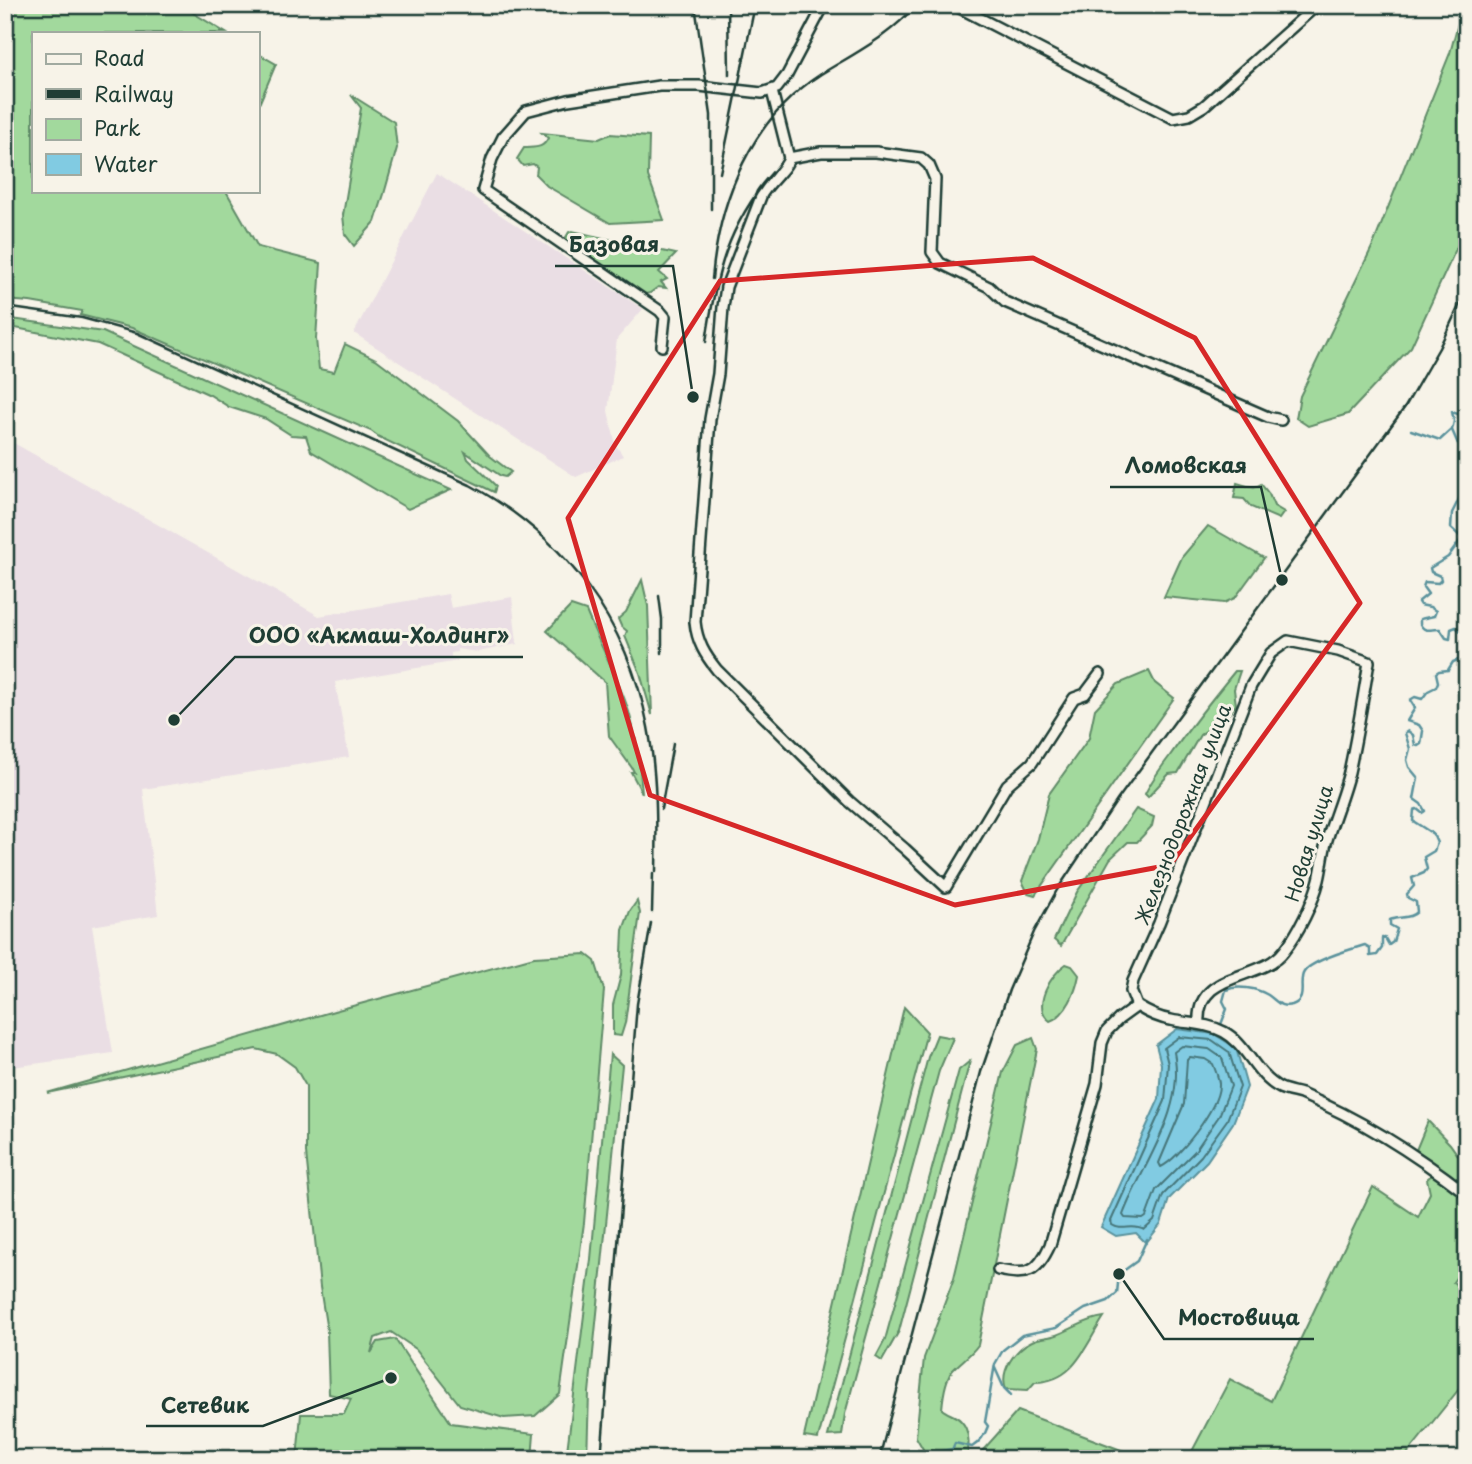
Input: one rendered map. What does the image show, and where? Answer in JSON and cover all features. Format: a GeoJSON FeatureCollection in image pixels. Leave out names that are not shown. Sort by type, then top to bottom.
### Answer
{"type":"FeatureCollection","features":[{"type":"Feature","properties":{"kind":"street"},"geometry":{"type":"LineString","coordinates":[[662,346],[665,317],[660,311],[483,190],[492,159],[503,137],[526,111],[568,100],[673,85],[762,93],[772,91],[793,66],[824,5]]}},
{"type":"Feature","properties":{"kind":"street"},"geometry":{"type":"LineString","coordinates":[[954,5],[1173,118],[1189,115],[1204,107],[1317,5]]}},
{"type":"Feature","properties":{"kind":"street"},"geometry":{"type":"LineString","coordinates":[[772,91],[789,158],[787,167],[770,180],[762,194],[726,287],[718,374],[710,419],[696,632],[702,648],[717,670],[849,801],[946,887],[1007,785],[1032,763],[1074,698],[1085,694],[1100,674]]}},
{"type":"Feature","properties":{"kind":"street"},"geometry":{"type":"LineString","coordinates":[[789,158],[821,152],[876,152],[921,158],[929,165],[935,179],[932,252],[940,262],[989,287],[1005,302],[1169,375],[1281,421]]}},
{"type":"Feature","properties":{"kind":"street","name":"Железнодорожная улица"},"geometry":{"type":"LineString","coordinates":[[1137,1006],[1131,991],[1133,981],[1159,923],[1251,687],[1271,653],[1288,641],[1338,651],[1369,662]]}},
{"type":"Feature","properties":{"kind":"street","name":"Новая улица"},"geometry":{"type":"LineString","coordinates":[[1199,1024],[1198,1010],[1208,996],[1227,979],[1264,966],[1282,955],[1294,938],[1318,882],[1326,844],[1348,773],[1361,718],[1369,662]]}},
{"type":"Feature","properties":{"kind":"street"},"geometry":{"type":"LineString","coordinates":[[998,1270],[1015,1274],[1030,1271],[1041,1264],[1050,1245],[1097,1084],[1102,1043],[1107,1031],[1137,1006],[1153,1016],[1223,1031],[1236,1039],[1262,1074],[1280,1088],[1300,1094],[1370,1130],[1435,1170],[1467,1194]]}},
{"type":"Feature","properties":{"kind":"highlighted area"},"geometry":{"type":"Polygon","coordinates":[[[1033,258],[1195,338],[1360,603],[1170,865],[955,905],[650,795],[568,518],[720,281],[1033,258]]]}},
{"type":"Feature","properties":{"kind":"shaded area"},"geometry":{"type":"Polygon","coordinates":[[[437,173],[643,309],[617,339],[608,411],[616,445],[623,456],[576,477],[354,333],[437,173]]]}},
{"type":"Feature","properties":{"kind":"shaded area"},"geometry":{"type":"Polygon","coordinates":[[[5,438],[319,616],[448,594],[451,608],[512,597],[517,644],[478,652],[457,649],[457,652],[451,653],[451,657],[458,661],[335,682],[349,757],[143,789],[158,915],[92,926],[113,1053],[5,1068],[5,438]]]}},
{"type":"Feature","properties":{"kind":"green space"},"geometry":{"type":"Polygon","coordinates":[[[5,5],[180,5],[224,32],[32,32],[32,192],[227,192],[258,247],[321,263],[316,339],[319,369],[334,372],[345,344],[376,359],[458,421],[490,456],[511,472],[505,477],[501,476],[465,452],[468,459],[496,486],[494,492],[371,431],[132,328],[80,315],[82,311],[5,300],[5,5]]]}},
{"type":"Feature","properties":{"kind":"green space"},"geometry":{"type":"Polygon","coordinates":[[[1463,5],[1467,5],[1467,225],[1411,347],[1348,414],[1308,426],[1296,418],[1300,396],[1373,245],[1450,53],[1463,5]]]}},
{"type":"Feature","properties":{"kind":"green space"},"geometry":{"type":"Polygon","coordinates":[[[259,54],[276,64],[259,104],[259,54]]]}},
{"type":"Feature","properties":{"kind":"green space"},"geometry":{"type":"Polygon","coordinates":[[[351,95],[394,122],[397,148],[375,222],[354,246],[345,234],[343,215],[361,108],[351,95]]]}},
{"type":"Feature","properties":{"kind":"green space"},"geometry":{"type":"Polygon","coordinates":[[[542,133],[599,139],[610,134],[649,137],[648,176],[664,220],[610,223],[547,186],[536,175],[537,167],[533,164],[523,166],[517,159],[524,148],[544,144],[548,138],[542,133]]]}},
{"type":"Feature","properties":{"kind":"green space"},"geometry":{"type":"Polygon","coordinates":[[[572,231],[676,254],[659,272],[667,279],[661,282],[666,288],[658,287],[642,295],[567,242],[565,239],[572,231]]]}},
{"type":"Feature","properties":{"kind":"green space"},"geometry":{"type":"Polygon","coordinates":[[[5,318],[103,332],[451,490],[408,509],[311,451],[306,436],[291,435],[266,419],[229,407],[210,395],[98,344],[5,326],[5,318]]]}},
{"type":"Feature","properties":{"kind":"green space"},"geometry":{"type":"Polygon","coordinates":[[[1237,483],[1254,488],[1261,484],[1274,506],[1284,512],[1279,519],[1251,507],[1244,499],[1234,498],[1237,483]]]}},
{"type":"Feature","properties":{"kind":"green space"},"geometry":{"type":"Polygon","coordinates":[[[1208,526],[1264,558],[1235,598],[1224,603],[1164,597],[1182,557],[1208,526]]]}},
{"type":"Feature","properties":{"kind":"green space"},"geometry":{"type":"Polygon","coordinates":[[[642,580],[648,606],[652,715],[640,673],[625,636],[627,631],[618,619],[626,612],[642,580]]]}},
{"type":"Feature","properties":{"kind":"green space"},"geometry":{"type":"Polygon","coordinates":[[[571,606],[586,611],[625,699],[636,742],[642,793],[631,772],[634,772],[632,768],[609,736],[605,682],[547,631],[571,606]]]}},
{"type":"Feature","properties":{"kind":"green space"},"geometry":{"type":"Polygon","coordinates":[[[1149,671],[1155,683],[1174,698],[1035,895],[1028,893],[1022,881],[1038,839],[1049,794],[1089,738],[1095,709],[1118,684],[1149,671]]]}},
{"type":"Feature","properties":{"kind":"green space"},"geometry":{"type":"Polygon","coordinates":[[[1235,671],[1240,671],[1234,689],[1236,705],[1226,717],[1200,735],[1178,773],[1169,774],[1148,797],[1145,794],[1156,775],[1235,671]]]}},
{"type":"Feature","properties":{"kind":"green space"},"geometry":{"type":"Polygon","coordinates":[[[1136,809],[1154,817],[1152,826],[1137,842],[1128,842],[1110,859],[1061,946],[1054,940],[1077,892],[1136,809]]]}},
{"type":"Feature","properties":{"kind":"green space"},"geometry":{"type":"Polygon","coordinates":[[[637,901],[640,913],[625,1023],[621,1036],[613,1035],[613,1005],[621,975],[623,930],[637,901]]]}},
{"type":"Feature","properties":{"kind":"green space"},"geometry":{"type":"Polygon","coordinates":[[[586,954],[595,961],[604,990],[584,1223],[560,1394],[535,1416],[504,1418],[460,1405],[416,1349],[391,1332],[375,1338],[371,1353],[378,1342],[395,1339],[451,1423],[534,1434],[532,1459],[297,1459],[301,1414],[344,1414],[351,1399],[329,1394],[327,1331],[306,1153],[306,1086],[295,1067],[277,1054],[256,1049],[47,1093],[534,957],[586,954]]]}},
{"type":"Feature","properties":{"kind":"green space"},"geometry":{"type":"Polygon","coordinates":[[[1066,964],[1072,966],[1079,975],[1078,981],[1066,1008],[1050,1021],[1042,1008],[1045,991],[1054,975],[1066,964]]]}},
{"type":"Feature","properties":{"kind":"green space"},"geometry":{"type":"Polygon","coordinates":[[[904,1007],[927,1032],[818,1439],[804,1437],[904,1007]]]}},
{"type":"Feature","properties":{"kind":"green space"},"geometry":{"type":"Polygon","coordinates":[[[937,1035],[953,1038],[939,1071],[845,1414],[842,1435],[828,1436],[928,1057],[937,1035]]]}},
{"type":"Feature","properties":{"kind":"green space"},"geometry":{"type":"Polygon","coordinates":[[[1033,1038],[1037,1049],[978,1345],[950,1374],[944,1394],[942,1409],[959,1419],[966,1429],[969,1445],[966,1459],[919,1459],[923,1449],[916,1437],[924,1358],[954,1278],[1003,1072],[1017,1045],[1033,1038]]]}},
{"type":"Feature","properties":{"kind":"green space"},"geometry":{"type":"Polygon","coordinates":[[[610,1054],[622,1065],[589,1393],[587,1459],[566,1459],[591,1259],[610,1054]]]}},
{"type":"Feature","properties":{"kind":"green space"},"geometry":{"type":"Polygon","coordinates":[[[970,1061],[899,1331],[882,1361],[876,1357],[885,1340],[959,1070],[970,1061]]]}},
{"type":"Feature","properties":{"kind":"green space"},"geometry":{"type":"Polygon","coordinates":[[[1428,1121],[1450,1144],[1467,1168],[1467,1189],[1416,1150],[1428,1121]]]}},
{"type":"Feature","properties":{"kind":"green space"},"geometry":{"type":"Polygon","coordinates":[[[1433,1174],[1467,1199],[1467,1246],[1459,1244],[1467,1250],[1467,1262],[1453,1282],[1467,1293],[1467,1379],[1403,1459],[1188,1459],[1230,1379],[1271,1401],[1373,1187],[1418,1217],[1430,1193],[1427,1179],[1433,1174]]]}},
{"type":"Feature","properties":{"kind":"green space"},"geometry":{"type":"Polygon","coordinates":[[[1104,1317],[1077,1360],[1060,1376],[1035,1382],[1028,1390],[1006,1389],[1004,1382],[1007,1368],[1020,1349],[1035,1340],[1104,1317]]]}},
{"type":"Feature","properties":{"kind":"green space"},"geometry":{"type":"Polygon","coordinates":[[[1018,1411],[1145,1459],[975,1459],[1018,1411]]]}},
{"type":"Feature","properties":{"kind":"water"},"geometry":{"type":"Polygon","coordinates":[[[1177,1029],[1214,1034],[1236,1048],[1247,1087],[1233,1123],[1207,1161],[1169,1199],[1161,1224],[1146,1243],[1136,1233],[1116,1236],[1101,1227],[1159,1099],[1161,1064],[1156,1045],[1177,1029]]]}},
{"type":"Feature","properties":{"kind":"waterway"},"geometry":{"type":"LineString","coordinates":[[1467,404],[1462,406],[1467,409]]}},
{"type":"Feature","properties":{"kind":"waterway"},"geometry":{"type":"LineString","coordinates":[[1467,417],[1452,412],[1452,430],[1458,444],[1467,441]]}},
{"type":"Feature","properties":{"kind":"waterway"},"geometry":{"type":"LineString","coordinates":[[1411,430],[1440,440],[1451,430]]}},
{"type":"Feature","properties":{"kind":"waterway"},"geometry":{"type":"LineString","coordinates":[[1464,469],[1467,458]]}},
{"type":"Feature","properties":{"kind":"waterway"},"geometry":{"type":"LineString","coordinates":[[1463,475],[1461,495],[1452,513],[1451,528],[1462,538],[1448,557],[1430,568],[1441,580],[1438,583],[1425,582],[1423,587],[1428,594],[1418,602],[1436,611],[1434,616],[1420,619],[1424,629],[1440,629],[1446,638],[1450,639],[1451,629],[1456,627],[1467,637]]}},
{"type":"Feature","properties":{"kind":"waterway"},"geometry":{"type":"LineString","coordinates":[[1220,1027],[1227,1009],[1223,1001],[1226,990],[1253,989],[1268,995],[1281,1005],[1292,1005],[1300,999],[1302,976],[1308,968],[1332,956],[1365,945],[1370,948],[1370,956],[1377,955],[1382,948],[1382,938],[1385,938],[1389,945],[1393,942],[1397,929],[1390,925],[1390,920],[1412,916],[1417,912],[1416,902],[1408,898],[1407,894],[1414,886],[1412,878],[1427,869],[1424,857],[1434,851],[1437,843],[1433,834],[1413,821],[1414,810],[1422,813],[1425,811],[1414,799],[1418,778],[1407,760],[1410,749],[1405,733],[1408,731],[1413,735],[1415,745],[1418,746],[1421,744],[1423,731],[1419,725],[1407,721],[1415,708],[1410,700],[1415,697],[1422,699],[1428,691],[1436,687],[1436,673],[1448,670],[1453,662],[1461,659],[1461,648],[1467,642]]}},
{"type":"Feature","properties":{"kind":"waterway"},"geometry":{"type":"LineString","coordinates":[[948,1459],[955,1443],[972,1447],[980,1441],[985,1432],[995,1364],[1003,1350],[1022,1335],[1056,1328],[1085,1309],[1108,1301],[1117,1293],[1119,1274],[1137,1261],[1147,1239]]}},
{"type":"Feature","properties":{"kind":"waterway"},"geometry":{"type":"LineString","coordinates":[[995,1368],[1004,1388],[1011,1395]]}},
{"type":"Feature","properties":{"kind":"waterway"},"geometry":{"type":"LineString","coordinates":[[902,1458],[953,1449]]}},
{"type":"Feature","properties":{"kind":"railway"},"geometry":{"type":"LineString","coordinates":[[695,5],[711,115],[711,209]]}},
{"type":"Feature","properties":{"kind":"railway"},"geometry":{"type":"LineString","coordinates":[[728,5],[729,75]]}},
{"type":"Feature","properties":{"kind":"railway"},"geometry":{"type":"LineString","coordinates":[[720,173],[755,5]]}},
{"type":"Feature","properties":{"kind":"railway"},"geometry":{"type":"LineString","coordinates":[[712,279],[722,220],[731,191],[743,163],[775,114],[797,92],[883,35],[916,5]]}},
{"type":"Feature","properties":{"kind":"railway"},"geometry":{"type":"LineString","coordinates":[[706,342],[714,294],[726,252],[745,212],[773,172]]}},
{"type":"Feature","properties":{"kind":"railway"},"geometry":{"type":"LineString","coordinates":[[879,1459],[981,1072],[1009,990],[1034,932],[1057,890],[1118,799],[1405,407],[1439,348],[1467,289]]}},
{"type":"Feature","properties":{"kind":"railway"},"geometry":{"type":"LineString","coordinates":[[5,307],[82,318],[137,333],[470,485],[535,529],[587,585],[608,617],[638,688],[648,727],[655,781],[656,872]]}},
{"type":"Feature","properties":{"kind":"railway"},"geometry":{"type":"LineString","coordinates":[[659,596],[662,653]]}},
{"type":"Feature","properties":{"kind":"railway"},"geometry":{"type":"LineString","coordinates":[[661,809],[673,744]]}},
{"type":"Feature","properties":{"kind":"railway"},"geometry":{"type":"LineString","coordinates":[[652,912],[653,873]]}},
{"type":"Feature","properties":{"kind":"railway"},"geometry":{"type":"LineString","coordinates":[[601,1459],[637,1004],[651,923]]}},
{"type":"Feature","properties":{"kind":"place","name":"Базовая"},"geometry":{"type":"Point","coordinates":[693,397]}},
{"type":"Feature","properties":{"kind":"place","name":"Ломовская"},"geometry":{"type":"Point","coordinates":[1282,580]}},
{"type":"Feature","properties":{"kind":"place","name":"ООО «Акмаш-Холдинг»"},"geometry":{"type":"Point","coordinates":[174,720]}},
{"type":"Feature","properties":{"kind":"place","name":"Мостовица"},"geometry":{"type":"Point","coordinates":[1119,1274]}},
{"type":"Feature","properties":{"kind":"place","name":"Сетевик"},"geometry":{"type":"Point","coordinates":[391,1378]}}]}
